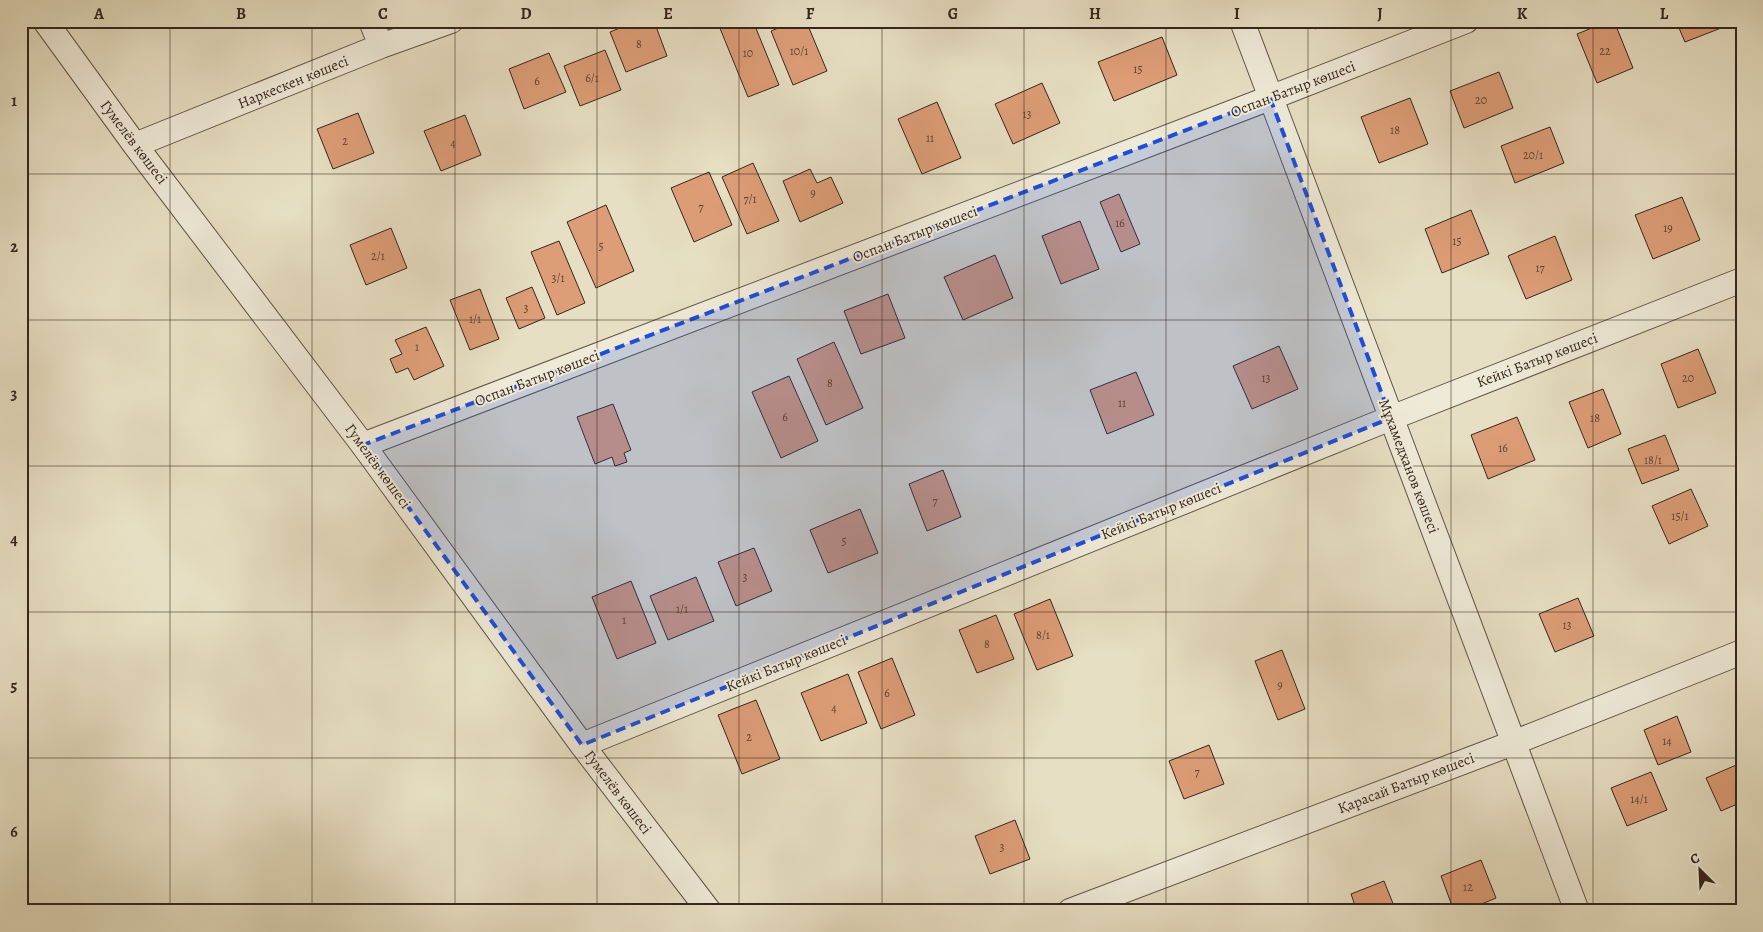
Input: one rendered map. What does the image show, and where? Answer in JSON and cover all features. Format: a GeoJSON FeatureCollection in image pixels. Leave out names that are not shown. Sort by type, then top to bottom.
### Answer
{"type":"FeatureCollection","features":[{"type":"Feature","properties":{"kind":"street","name":"Гумелёв көшесі"},"geometry":{"type":"LineString","coordinates":[[46,21],[136,145],[363,445],[582,745],[709,911]]}},
{"type":"Feature","properties":{"kind":"street"},"geometry":{"type":"LineString","coordinates":[[371,21],[381,46]]}},
{"type":"Feature","properties":{"kind":"street","name":"Наркескен көшесі"},"geometry":{"type":"LineString","coordinates":[[136,145],[381,46],[451,21]]}},
{"type":"Feature","properties":{"kind":"street","name":"Мұхамедханов көшесі"},"geometry":{"type":"LineString","coordinates":[[1242,21],[1577,911]]}},
{"type":"Feature","properties":{"kind":"street","name":"Оспан Батыр көшесі"},"geometry":{"type":"LineString","coordinates":[[363,445],[1270,98],[1466,21]]}},
{"type":"Feature","properties":{"kind":"street","name":"Кейкі Батыр көшесі"},"geometry":{"type":"LineString","coordinates":[[582,745],[1391,418],[1742,280]]}},
{"type":"Feature","properties":{"kind":"street","name":"Қарасай Батыр көшесі"},"geometry":{"type":"LineString","coordinates":[[1070,911],[1513,743],[1742,652]]}},
{"type":"Feature","properties":{"kind":"highlighted area"},"geometry":{"type":"Polygon","coordinates":[[[1270,98],[1391,418],[582,745],[363,445],[1270,98]]]}},
{"type":"Feature","properties":{"kind":"building"},"geometry":{"type":"Polygon","coordinates":[[[637,21],[654,21],[667,56],[626,72],[610,32],[637,21]]]}},
{"type":"Feature","properties":{"kind":"building"},"geometry":{"type":"Polygon","coordinates":[[[717,21],[753,21],[779,85],[748,97],[717,21]]]}},
{"type":"Feature","properties":{"kind":"building"},"geometry":{"type":"Polygon","coordinates":[[[795,21],[806,21],[827,71],[793,85],[771,31],[795,21]]]}},
{"type":"Feature","properties":{"kind":"building"},"geometry":{"type":"Polygon","coordinates":[[[1312,21],[1334,21],[1315,29],[1312,21]]]}},
{"type":"Feature","properties":{"kind":"building"},"geometry":{"type":"Polygon","coordinates":[[[1609,21],[1614,21],[1633,68],[1597,83],[1577,34],[1609,21]]]}},
{"type":"Feature","properties":{"kind":"building"},"geometry":{"type":"Polygon","coordinates":[[[1676,21],[1733,21],[1734,23],[1685,42],[1676,21]]]}},
{"type":"Feature","properties":{"kind":"building"},"geometry":{"type":"Polygon","coordinates":[[[1162,37],[1177,75],[1114,101],[1098,62],[1162,37]]]}},
{"type":"Feature","properties":{"kind":"building"},"geometry":{"type":"Polygon","coordinates":[[[605,50],[621,90],[580,106],[564,66],[605,50]]]}},
{"type":"Feature","properties":{"kind":"building"},"geometry":{"type":"Polygon","coordinates":[[[549,53],[566,92],[524,109],[509,69],[549,53]]]}},
{"type":"Feature","properties":{"kind":"building"},"geometry":{"type":"Polygon","coordinates":[[[1499,72],[1513,108],[1464,128],[1450,91],[1499,72]]]}},
{"type":"Feature","properties":{"kind":"building"},"geometry":{"type":"Polygon","coordinates":[[[1042,83],[1060,123],[1013,144],[995,104],[1042,83]]]}},
{"type":"Feature","properties":{"kind":"building"},"geometry":{"type":"Polygon","coordinates":[[[1410,98],[1428,144],[1379,163],[1361,117],[1410,98]]]}},
{"type":"Feature","properties":{"kind":"building"},"geometry":{"type":"Polygon","coordinates":[[[937,102],[961,158],[922,174],[898,119],[937,102]]]}},
{"type":"Feature","properties":{"kind":"building"},"geometry":{"type":"Polygon","coordinates":[[[358,113],[374,153],[333,169],[317,129],[358,113]]]}},
{"type":"Feature","properties":{"kind":"building"},"geometry":{"type":"Polygon","coordinates":[[[465,115],[481,155],[441,171],[424,131],[465,115]]]}},
{"type":"Feature","properties":{"kind":"building"},"geometry":{"type":"Polygon","coordinates":[[[1550,127],[1564,163],[1515,183],[1501,146],[1550,127]]]}},
{"type":"Feature","properties":{"kind":"building"},"geometry":{"type":"Polygon","coordinates":[[[1742,162],[1742,180],[1736,165],[1742,162]]]}},
{"type":"Feature","properties":{"kind":"building"},"geometry":{"type":"Polygon","coordinates":[[[753,163],[779,221],[747,234],[722,177],[753,163]]]}},
{"type":"Feature","properties":{"kind":"building"},"geometry":{"type":"Polygon","coordinates":[[[810,169],[817,183],[831,177],[843,203],[800,222],[783,181],[810,169]]]}},
{"type":"Feature","properties":{"kind":"building"},"geometry":{"type":"Polygon","coordinates":[[[709,172],[732,225],[694,242],[671,188],[709,172]]]}},
{"type":"Feature","properties":{"kind":"building"},"geometry":{"type":"Polygon","coordinates":[[[1119,194],[1140,244],[1121,252],[1100,202],[1119,194]]]}},
{"type":"Feature","properties":{"kind":"building"},"geometry":{"type":"Polygon","coordinates":[[[1682,197],[1700,240],[1653,259],[1635,215],[1682,197]]]}},
{"type":"Feature","properties":{"kind":"building"},"geometry":{"type":"Polygon","coordinates":[[[606,205],[634,271],[596,288],[567,222],[606,205]]]}},
{"type":"Feature","properties":{"kind":"building"},"geometry":{"type":"Polygon","coordinates":[[[1471,210],[1489,254],[1442,273],[1425,229],[1471,210]]]}},
{"type":"Feature","properties":{"kind":"building"},"geometry":{"type":"Polygon","coordinates":[[[1080,221],[1099,269],[1061,284],[1042,236],[1080,221]]]}},
{"type":"Feature","properties":{"kind":"building"},"geometry":{"type":"Polygon","coordinates":[[[391,228],[407,268],[366,285],[350,245],[391,228]]]}},
{"type":"Feature","properties":{"kind":"building"},"geometry":{"type":"Polygon","coordinates":[[[1555,236],[1572,280],[1526,299],[1508,256],[1555,236]]]}},
{"type":"Feature","properties":{"kind":"building"},"geometry":{"type":"Polygon","coordinates":[[[559,241],[585,303],[557,315],[531,252],[559,241]]]}},
{"type":"Feature","properties":{"kind":"building"},"geometry":{"type":"Polygon","coordinates":[[[995,255],[1013,298],[963,320],[944,277],[995,255]]]}},
{"type":"Feature","properties":{"kind":"building"},"geometry":{"type":"Polygon","coordinates":[[[532,287],[545,318],[519,329],[506,298],[532,287]]]}},
{"type":"Feature","properties":{"kind":"building"},"geometry":{"type":"Polygon","coordinates":[[[480,289],[499,339],[470,350],[450,300],[480,289]]]}},
{"type":"Feature","properties":{"kind":"building"},"geometry":{"type":"Polygon","coordinates":[[[888,294],[905,338],[861,354],[844,311],[888,294]]]}},
{"type":"Feature","properties":{"kind":"building"},"geometry":{"type":"Polygon","coordinates":[[[426,327],[444,366],[414,380],[408,368],[396,373],[390,359],[402,354],[395,340],[426,327]]]}},
{"type":"Feature","properties":{"kind":"building"},"geometry":{"type":"Polygon","coordinates":[[[834,342],[863,408],[826,425],[797,359],[834,342]]]}},
{"type":"Feature","properties":{"kind":"building"},"geometry":{"type":"Polygon","coordinates":[[[1279,346],[1298,389],[1252,409],[1233,366],[1279,346]]]}},
{"type":"Feature","properties":{"kind":"building"},"geometry":{"type":"Polygon","coordinates":[[[1698,349],[1716,393],[1678,408],[1661,364],[1698,349]]]}},
{"type":"Feature","properties":{"kind":"building"},"geometry":{"type":"Polygon","coordinates":[[[1136,372],[1154,415],[1107,434],[1090,390],[1136,372]]]}},
{"type":"Feature","properties":{"kind":"building"},"geometry":{"type":"Polygon","coordinates":[[[789,376],[818,441],[781,458],[752,392],[789,376]]]}},
{"type":"Feature","properties":{"kind":"building"},"geometry":{"type":"Polygon","coordinates":[[[1603,389],[1621,434],[1588,448],[1569,402],[1603,389]]]}},
{"type":"Feature","properties":{"kind":"building"},"geometry":{"type":"Polygon","coordinates":[[[613,404],[631,450],[624,453],[627,462],[615,466],[612,457],[595,464],[577,417],[613,404]]]}},
{"type":"Feature","properties":{"kind":"building"},"geometry":{"type":"Polygon","coordinates":[[[1517,417],[1535,460],[1488,479],[1471,435],[1517,417]]]}},
{"type":"Feature","properties":{"kind":"building"},"geometry":{"type":"Polygon","coordinates":[[[1665,435],[1679,470],[1642,484],[1628,449],[1665,435]]]}},
{"type":"Feature","properties":{"kind":"building"},"geometry":{"type":"Polygon","coordinates":[[[943,470],[961,517],[927,531],[909,484],[943,470]]]}},
{"type":"Feature","properties":{"kind":"building"},"geometry":{"type":"Polygon","coordinates":[[[1691,489],[1708,526],[1669,544],[1652,506],[1691,489]]]}},
{"type":"Feature","properties":{"kind":"building"},"geometry":{"type":"Polygon","coordinates":[[[860,509],[878,553],[828,573],[810,530],[860,509]]]}},
{"type":"Feature","properties":{"kind":"building"},"geometry":{"type":"Polygon","coordinates":[[[754,548],[772,591],[736,606],[718,562],[754,548]]]}},
{"type":"Feature","properties":{"kind":"building"},"geometry":{"type":"Polygon","coordinates":[[[696,577],[714,621],[668,640],[650,596],[696,577]]]}},
{"type":"Feature","properties":{"kind":"building"},"geometry":{"type":"Polygon","coordinates":[[[631,581],[656,643],[617,659],[592,597],[631,581]]]}},
{"type":"Feature","properties":{"kind":"building"},"geometry":{"type":"Polygon","coordinates":[[[1578,598],[1594,636],[1555,652],[1539,614],[1578,598]]]}},
{"type":"Feature","properties":{"kind":"building"},"geometry":{"type":"Polygon","coordinates":[[[1050,599],[1073,656],[1037,670],[1014,614],[1050,599]]]}},
{"type":"Feature","properties":{"kind":"building"},"geometry":{"type":"Polygon","coordinates":[[[996,615],[1014,659],[977,673],[959,630],[996,615]]]}},
{"type":"Feature","properties":{"kind":"building"},"geometry":{"type":"Polygon","coordinates":[[[1282,650],[1305,709],[1278,720],[1255,661],[1282,650]]]}},
{"type":"Feature","properties":{"kind":"building"},"geometry":{"type":"Polygon","coordinates":[[[892,658],[915,715],[881,729],[858,672],[892,658]]]}},
{"type":"Feature","properties":{"kind":"building"},"geometry":{"type":"Polygon","coordinates":[[[848,674],[867,723],[821,741],[801,693],[848,674]]]}},
{"type":"Feature","properties":{"kind":"building"},"geometry":{"type":"Polygon","coordinates":[[[756,700],[780,759],[742,774],[718,715],[756,700]]]}},
{"type":"Feature","properties":{"kind":"building"},"geometry":{"type":"Polygon","coordinates":[[[1677,716],[1691,752],[1658,765],[1644,730],[1677,716]]]}},
{"type":"Feature","properties":{"kind":"building"},"geometry":{"type":"Polygon","coordinates":[[[1209,745],[1224,784],[1184,799],[1169,761],[1209,745]]]}},
{"type":"Feature","properties":{"kind":"building"},"geometry":{"type":"Polygon","coordinates":[[[1741,763],[1742,802],[1721,811],[1706,778],[1741,763]]]}},
{"type":"Feature","properties":{"kind":"building"},"geometry":{"type":"Polygon","coordinates":[[[1651,772],[1667,810],[1627,826],[1611,788],[1651,772]]]}},
{"type":"Feature","properties":{"kind":"building"},"geometry":{"type":"Polygon","coordinates":[[[1015,820],[1030,859],[990,874],[975,836],[1015,820]]]}},
{"type":"Feature","properties":{"kind":"building"},"geometry":{"type":"Polygon","coordinates":[[[1481,860],[1496,898],[1465,911],[1454,911],[1441,876],[1481,860]]]}},
{"type":"Feature","properties":{"kind":"building"},"geometry":{"type":"Polygon","coordinates":[[[1384,881],[1396,911],[1357,911],[1351,894],[1384,881]]]}}]}
